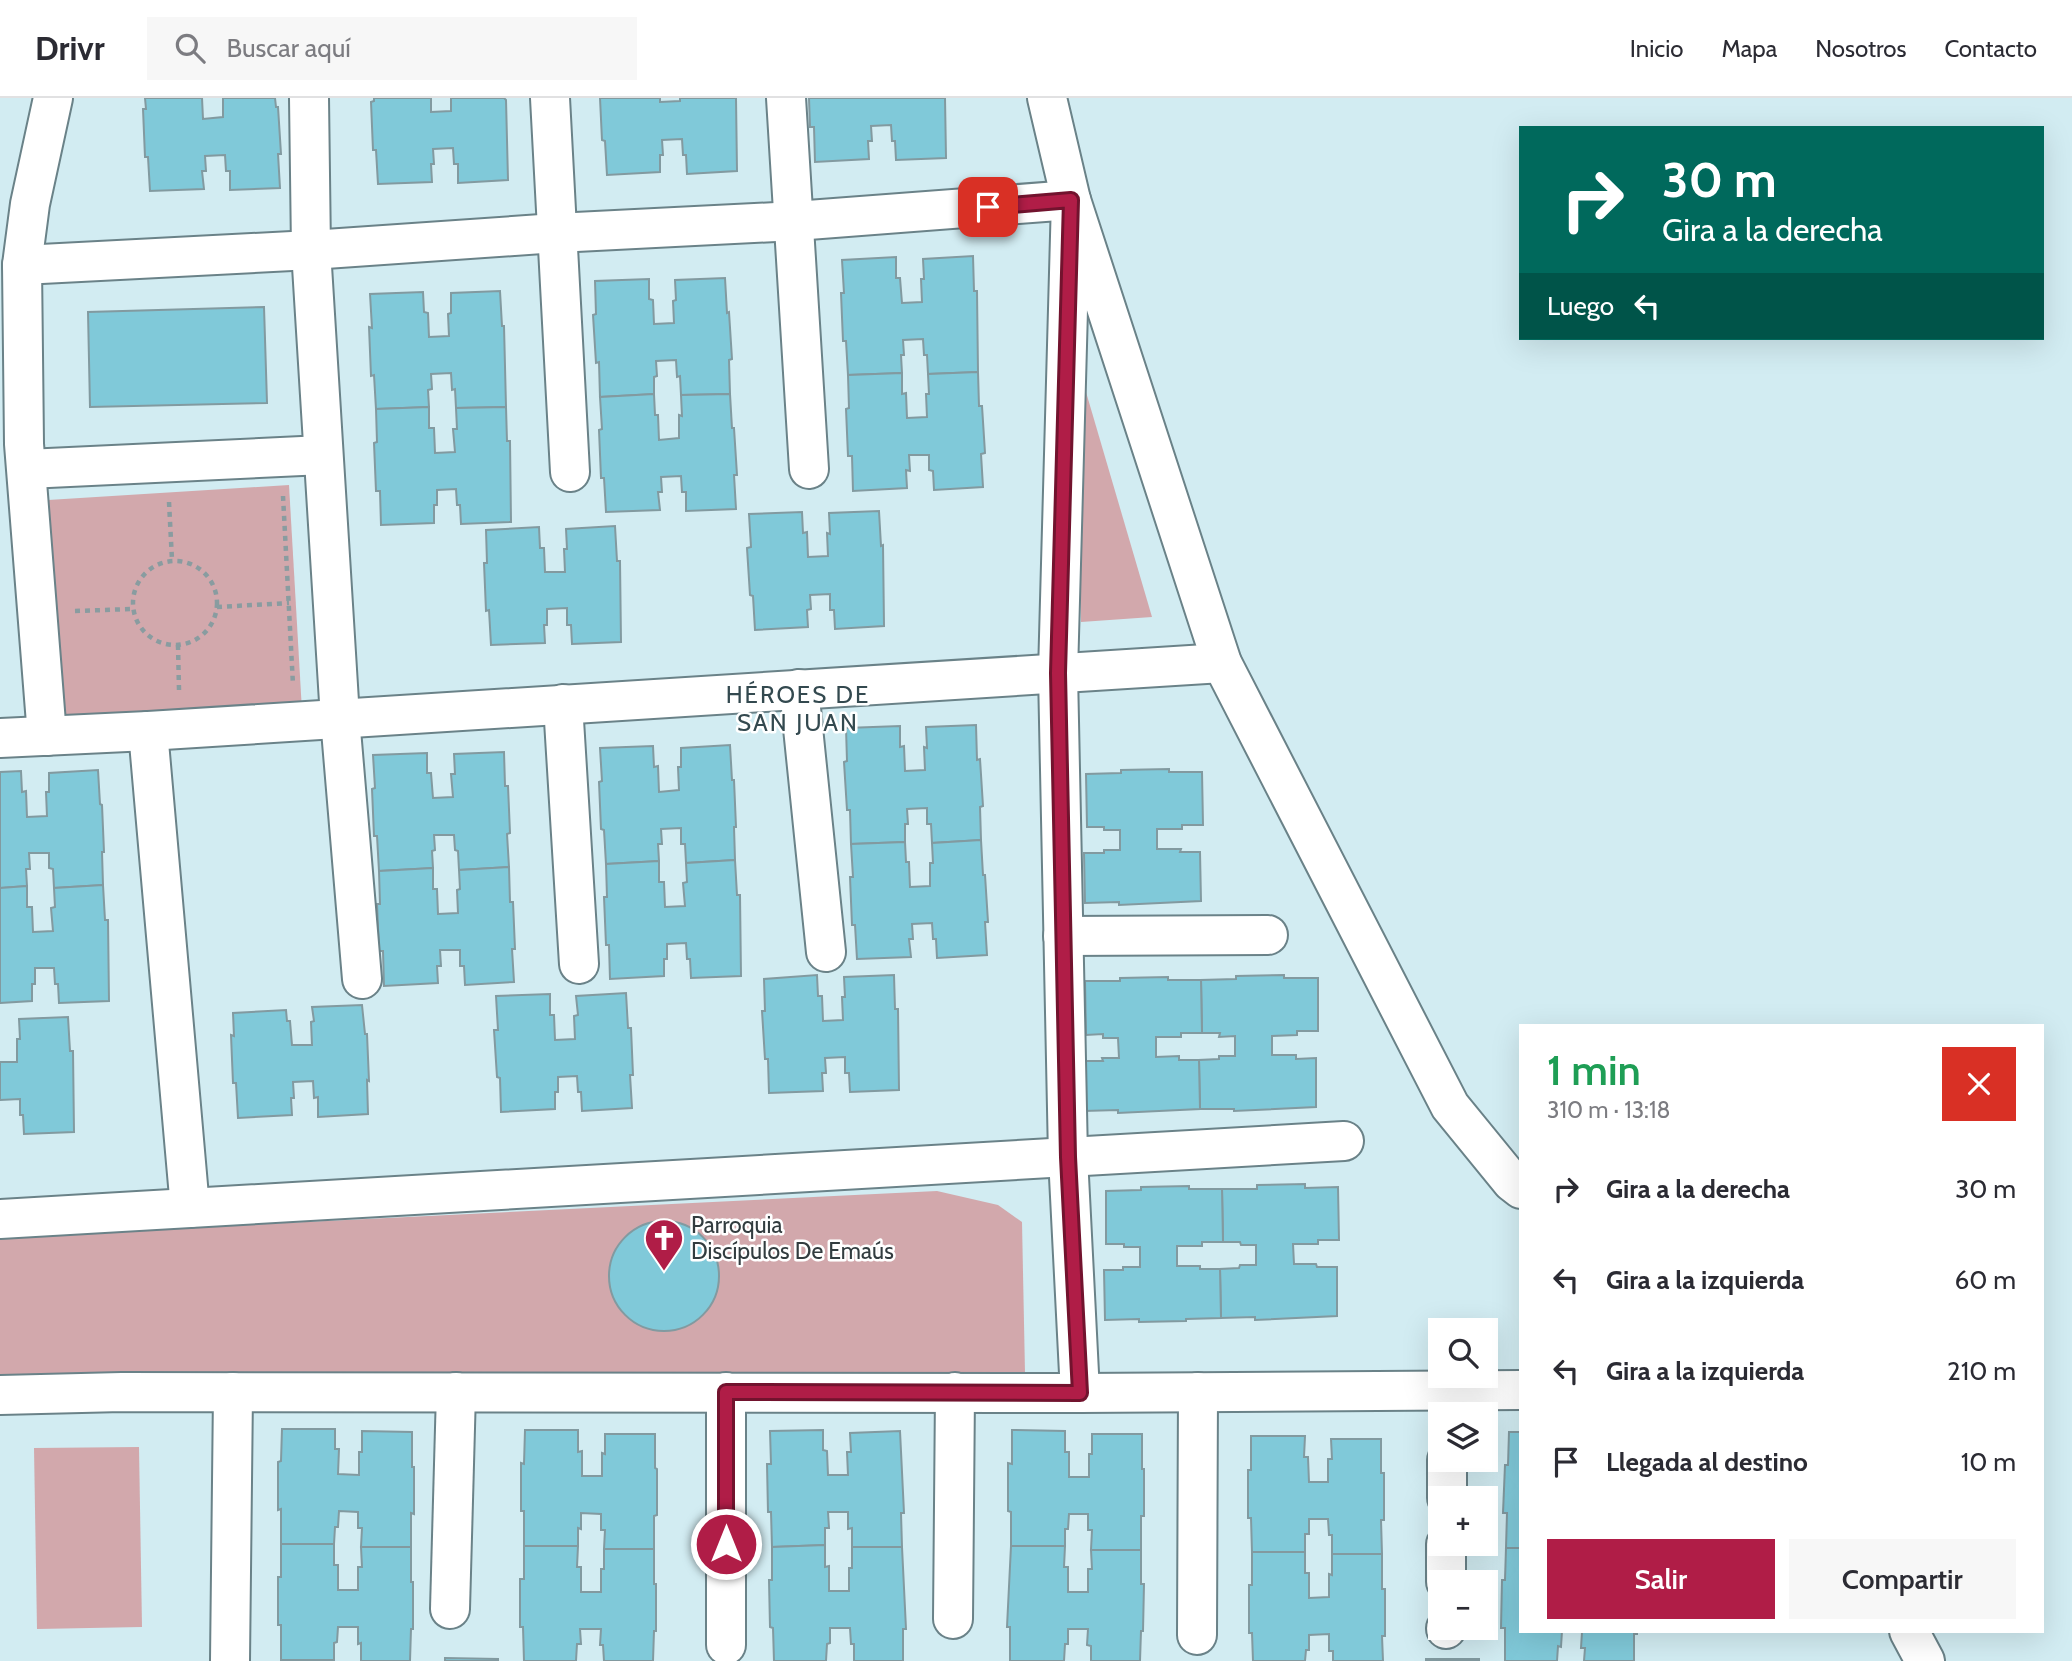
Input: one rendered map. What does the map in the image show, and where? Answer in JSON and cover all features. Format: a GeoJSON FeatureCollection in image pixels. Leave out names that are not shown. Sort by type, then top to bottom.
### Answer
{"type":"FeatureCollection","features":[{"type":"Feature","properties":{"kind":"street"},"geometry":{"type":"LineString","coordinates":[[47,736],[24,444],[22,265],[30,204],[54,98]]}},
{"type":"Feature","properties":{"kind":"street"},"geometry":{"type":"LineString","coordinates":[[309,98],[311,250],[340,718],[362,979]]}},
{"type":"Feature","properties":{"kind":"street"},"geometry":{"type":"LineString","coordinates":[[551,98],[569,472]]}},
{"type":"Feature","properties":{"kind":"street"},"geometry":{"type":"LineString","coordinates":[[786,98],[809,469]]}},
{"type":"Feature","properties":{"kind":"street"},"geometry":{"type":"LineString","coordinates":[[1047,98],[1071,200],[1222,663],[1450,1107],[1519,1187]]}},
{"type":"Feature","properties":{"kind":"street"},"geometry":{"type":"LineString","coordinates":[[22,265],[795,221],[1071,200]]}},
{"type":"Feature","properties":{"kind":"street"},"geometry":{"type":"LineString","coordinates":[[1071,200],[1058,673],[1068,1157],[1080,1393]]}},
{"type":"Feature","properties":{"kind":"street"},"geometry":{"type":"LineString","coordinates":[[27,469],[324,454]]}},
{"type":"Feature","properties":{"kind":"street"},"geometry":{"type":"LineString","coordinates":[[0,738],[1222,663]]}},
{"type":"Feature","properties":{"kind":"street"},"geometry":{"type":"LineString","coordinates":[[799,690],[826,952]]}},
{"type":"Feature","properties":{"kind":"street"},"geometry":{"type":"LineString","coordinates":[[563,704],[579,964]]}},
{"type":"Feature","properties":{"kind":"street"},"geometry":{"type":"LineString","coordinates":[[148,731],[190,1208]]}},
{"type":"Feature","properties":{"kind":"street"},"geometry":{"type":"LineString","coordinates":[[1063,936],[1268,935]]}},
{"type":"Feature","properties":{"kind":"street"},"geometry":{"type":"LineString","coordinates":[[0,1219],[1344,1141]]}},
{"type":"Feature","properties":{"kind":"street"},"geometry":{"type":"LineString","coordinates":[[0,1395],[122,1392],[1198,1392],[1448,1402],[1519,1390]]}},
{"type":"Feature","properties":{"kind":"street"},"geometry":{"type":"LineString","coordinates":[[230,1661],[233,1392]]}},
{"type":"Feature","properties":{"kind":"street"},"geometry":{"type":"LineString","coordinates":[[450,1609],[456,1392]]}},
{"type":"Feature","properties":{"kind":"street"},"geometry":{"type":"LineString","coordinates":[[726,1392],[726,1645]]}},
{"type":"Feature","properties":{"kind":"street"},"geometry":{"type":"LineString","coordinates":[[953,1619],[955,1392]]}},
{"type":"Feature","properties":{"kind":"street"},"geometry":{"type":"LineString","coordinates":[[1197,1635],[1198,1392]]}},
{"type":"Feature","properties":{"kind":"street"},"geometry":{"type":"LineString","coordinates":[[1910,1633],[1924,1661]]}},
{"type":"Feature","properties":{"kind":"path"},"geometry":{"type":"LineString","coordinates":[[271,496],[284,496],[293,694]]}},
{"type":"Feature","properties":{"kind":"path"},"geometry":{"type":"LineString","coordinates":[[172,560],[169,501],[182,501]]}},
{"type":"Feature","properties":{"kind":"path"},"geometry":{"type":"LineString","coordinates":[[172,560],[200,568],[210,579],[216,592],[217,607],[213,622],[205,633],[178,645],[163,643],[150,637],[139,627],[133,613],[132,598],[145,572],[172,560]]}},
{"type":"Feature","properties":{"kind":"path"},"geometry":{"type":"LineString","coordinates":[[217,607],[289,603]]}},
{"type":"Feature","properties":{"kind":"path"},"geometry":{"type":"LineString","coordinates":[[62,611],[133,608]]}},
{"type":"Feature","properties":{"kind":"path"},"geometry":{"type":"LineString","coordinates":[[178,645],[179,699]]}},
{"type":"Feature","properties":{"kind":"shaded area"},"geometry":{"type":"Polygon","coordinates":[[[1076,358],[1152,617],[1081,622],[1076,358]]]}},
{"type":"Feature","properties":{"kind":"shaded area"},"geometry":{"type":"Polygon","coordinates":[[[289,485],[302,711],[62,726],[48,500],[289,485]]]}},
{"type":"Feature","properties":{"kind":"shaded area"},"geometry":{"type":"Polygon","coordinates":[[[937,1191],[998,1205],[1022,1222],[1023,1377],[0,1384],[0,1237],[937,1191]]]}},
{"type":"Feature","properties":{"kind":"shaded area"},"geometry":{"type":"Polygon","coordinates":[[[139,1447],[142,1627],[37,1629],[34,1448],[139,1447]]]}},
{"type":"Feature","properties":{"kind":"building"},"geometry":{"type":"Polygon","coordinates":[[[145,98],[202,98],[203,119],[223,117],[223,98],[275,98],[281,154],[278,154],[280,188],[230,190],[230,171],[226,171],[225,155],[205,156],[206,171],[202,171],[204,189],[150,191],[148,157],[145,157],[145,98]]]}},
{"type":"Feature","properties":{"kind":"building"},"geometry":{"type":"Polygon","coordinates":[[[374,98],[431,98],[431,112],[451,111],[451,98],[504,98],[508,180],[458,183],[458,164],[454,164],[453,148],[433,149],[432,182],[378,184],[376,150],[373,150],[371,102],[374,98]]]}},
{"type":"Feature","properties":{"kind":"building"},"geometry":{"type":"Polygon","coordinates":[[[600,98],[660,98],[660,102],[680,101],[680,98],[736,98],[737,171],[687,174],[682,139],[662,140],[660,172],[607,175],[600,98]]]}},
{"type":"Feature","properties":{"kind":"building"},"geometry":{"type":"Polygon","coordinates":[[[809,98],[945,98],[946,158],[896,160],[891,125],[871,126],[869,159],[815,162],[814,127],[810,127],[809,98]]]}},
{"type":"Feature","properties":{"kind":"building"},"geometry":{"type":"Polygon","coordinates":[[[973,256],[974,291],[977,291],[978,372],[928,374],[923,339],[903,340],[902,373],[848,375],[846,341],[843,341],[842,260],[896,257],[896,278],[900,278],[902,303],[922,302],[923,259],[973,256]]]}},
{"type":"Feature","properties":{"kind":"building"},"geometry":{"type":"Polygon","coordinates":[[[725,278],[732,359],[729,360],[730,394],[681,395],[676,360],[656,361],[654,394],[600,397],[593,315],[596,314],[595,281],[649,279],[649,299],[653,300],[654,324],[674,323],[675,280],[725,278]]]}},
{"type":"Feature","properties":{"kind":"building"},"geometry":{"type":"Polygon","coordinates":[[[500,291],[504,326],[506,407],[456,408],[451,373],[431,374],[429,407],[376,409],[374,375],[371,376],[370,294],[423,292],[424,312],[428,313],[429,337],[449,336],[451,293],[500,291]]]}},
{"type":"Feature","properties":{"kind":"building"},"geometry":{"type":"Polygon","coordinates":[[[264,307],[267,403],[90,407],[88,312],[264,307]]]}},
{"type":"Feature","properties":{"kind":"building"},"geometry":{"type":"Polygon","coordinates":[[[978,372],[985,453],[981,454],[983,487],[934,490],[933,471],[929,470],[929,455],[909,455],[907,488],[853,491],[852,456],[848,456],[848,375],[902,373],[902,394],[906,393],[907,418],[927,417],[928,374],[978,372]]]}},
{"type":"Feature","properties":{"kind":"building"},"geometry":{"type":"Polygon","coordinates":[[[654,394],[659,440],[679,438],[681,395],[730,394],[737,475],[734,475],[736,509],[686,511],[686,492],[682,492],[681,476],[661,477],[662,492],[658,492],[660,510],[606,512],[604,478],[601,478],[600,397],[654,394]]]}},
{"type":"Feature","properties":{"kind":"building"},"geometry":{"type":"Polygon","coordinates":[[[429,407],[429,428],[434,428],[435,453],[455,452],[453,429],[457,429],[456,408],[506,407],[507,441],[510,441],[511,522],[461,524],[456,489],[437,490],[434,523],[381,525],[380,491],[376,491],[376,409],[429,407]]]}},
{"type":"Feature","properties":{"kind":"building"},"geometry":{"type":"Polygon","coordinates":[[[879,511],[881,546],[883,545],[884,626],[835,629],[834,610],[830,610],[830,594],[810,595],[808,627],[755,630],[747,548],[751,547],[749,514],[802,512],[803,533],[807,532],[808,557],[828,556],[829,513],[879,511]]]}},
{"type":"Feature","properties":{"kind":"building"},"geometry":{"type":"Polygon","coordinates":[[[615,526],[617,561],[620,561],[621,642],[572,644],[571,625],[567,625],[567,608],[547,609],[545,643],[491,645],[489,610],[486,611],[486,530],[539,527],[540,548],[544,548],[545,572],[565,572],[566,529],[615,526]]]}},
{"type":"Feature","properties":{"kind":"building"},"geometry":{"type":"Polygon","coordinates":[[[976,725],[983,806],[980,807],[981,840],[932,843],[931,824],[927,824],[927,808],[907,809],[905,842],[851,844],[844,762],[847,761],[846,728],[900,726],[900,747],[904,746],[905,771],[925,770],[926,727],[976,725]]]}},
{"type":"Feature","properties":{"kind":"building"},"geometry":{"type":"Polygon","coordinates":[[[730,745],[734,780],[735,860],[686,863],[685,844],[681,844],[681,828],[661,829],[659,861],[606,864],[604,830],[601,829],[600,748],[653,746],[654,767],[658,766],[659,792],[679,790],[681,748],[730,745]]]}},
{"type":"Feature","properties":{"kind":"building"},"geometry":{"type":"Polygon","coordinates":[[[504,752],[505,786],[508,786],[509,867],[459,870],[454,835],[434,835],[433,868],[379,871],[377,836],[374,836],[373,755],[427,753],[427,773],[431,773],[433,798],[453,797],[451,774],[455,774],[454,754],[504,752]]]}},
{"type":"Feature","properties":{"kind":"building"},"geometry":{"type":"Polygon","coordinates":[[[1169,769],[1169,772],[1202,772],[1203,825],[1182,825],[1182,829],[1157,829],[1157,849],[1200,852],[1201,901],[1119,905],[1119,902],[1085,903],[1084,853],[1120,850],[1120,830],[1087,827],[1086,774],[1169,769]]]}},
{"type":"Feature","properties":{"kind":"building"},"geometry":{"type":"Polygon","coordinates":[[[98,770],[102,805],[103,885],[54,888],[53,869],[49,868],[49,853],[29,853],[27,886],[0,888],[0,772],[21,771],[22,792],[26,791],[27,817],[47,816],[46,792],[49,792],[49,773],[98,770]]]}},
{"type":"Feature","properties":{"kind":"building"},"geometry":{"type":"Polygon","coordinates":[[[981,840],[988,922],[985,922],[987,955],[937,958],[932,923],[912,924],[913,939],[909,939],[911,957],[857,959],[855,925],[852,925],[851,844],[905,842],[910,887],[930,886],[932,843],[981,840]]]}},
{"type":"Feature","properties":{"kind":"building"},"geometry":{"type":"Polygon","coordinates":[[[735,860],[737,895],[740,895],[741,976],[691,978],[686,943],[667,944],[664,976],[610,979],[604,897],[607,897],[606,864],[659,861],[659,882],[664,882],[665,907],[685,906],[683,883],[687,882],[686,863],[735,860]]]}},
{"type":"Feature","properties":{"kind":"building"},"geometry":{"type":"Polygon","coordinates":[[[509,867],[510,902],[513,902],[514,982],[465,985],[464,966],[460,966],[460,950],[440,950],[438,983],[384,986],[383,951],[379,951],[379,871],[433,868],[433,889],[437,889],[438,914],[458,913],[459,870],[509,867]]]}},
{"type":"Feature","properties":{"kind":"building"},"geometry":{"type":"Polygon","coordinates":[[[103,885],[105,920],[108,920],[109,1001],[59,1003],[54,968],[35,968],[32,1001],[0,1003],[0,888],[27,886],[27,907],[32,907],[33,932],[53,931],[51,908],[55,907],[54,888],[103,885]]]}},
{"type":"Feature","properties":{"kind":"building"},"geometry":{"type":"Polygon","coordinates":[[[817,975],[818,996],[822,996],[823,1021],[843,1020],[844,977],[894,975],[895,1009],[898,1009],[899,1090],[850,1092],[849,1073],[845,1073],[845,1057],[825,1058],[823,1091],[769,1093],[762,1011],[765,1011],[764,979],[817,975]]]}},
{"type":"Feature","properties":{"kind":"building"},"geometry":{"type":"Polygon","coordinates":[[[1284,975],[1284,978],[1318,978],[1318,1031],[1297,1031],[1297,1035],[1272,1036],[1272,1055],[1296,1055],[1296,1059],[1316,1058],[1316,1107],[1234,1111],[1200,1109],[1199,1060],[1235,1056],[1235,1036],[1219,1037],[1220,1033],[1202,1033],[1201,980],[1284,975]]]}},
{"type":"Feature","properties":{"kind":"building"},"geometry":{"type":"Polygon","coordinates":[[[1168,977],[1168,980],[1201,980],[1202,1033],[1181,1033],[1181,1037],[1156,1037],[1156,1057],[1179,1056],[1179,1060],[1199,1060],[1200,1109],[1118,1113],[1118,1110],[1084,1111],[1083,1061],[1119,1058],[1118,1038],[1103,1038],[1103,1034],[1086,1035],[1085,981],[1168,977]]]}},
{"type":"Feature","properties":{"kind":"building"},"geometry":{"type":"Polygon","coordinates":[[[626,993],[628,1028],[631,1028],[632,1108],[582,1111],[577,1076],[558,1077],[555,1109],[501,1112],[494,1030],[498,1030],[496,996],[550,994],[550,1015],[554,1015],[555,1040],[575,1039],[574,1016],[578,1015],[576,996],[626,993]]]}},
{"type":"Feature","properties":{"kind":"building"},"geometry":{"type":"Polygon","coordinates":[[[362,1005],[367,1034],[368,1114],[318,1117],[318,1097],[314,1098],[313,1081],[293,1082],[292,1115],[238,1118],[236,1083],[233,1083],[233,1013],[286,1010],[292,1045],[312,1045],[312,1007],[362,1005]]]}},
{"type":"Feature","properties":{"kind":"building"},"geometry":{"type":"Polygon","coordinates":[[[68,1017],[70,1051],[73,1051],[74,1132],[24,1134],[20,1099],[0,1100],[0,1062],[17,1062],[19,1019],[68,1017]]]}},
{"type":"Feature","properties":{"kind":"building"},"geometry":{"type":"Polygon","coordinates":[[[1305,1184],[1305,1188],[1338,1187],[1339,1240],[1318,1240],[1318,1244],[1293,1244],[1294,1264],[1337,1267],[1337,1316],[1255,1320],[1255,1317],[1221,1318],[1220,1269],[1256,1265],[1256,1245],[1223,1242],[1222,1189],[1257,1189],[1257,1185],[1305,1184]]]}},
{"type":"Feature","properties":{"kind":"building"},"geometry":{"type":"Polygon","coordinates":[[[1189,1186],[1189,1189],[1222,1189],[1223,1242],[1202,1242],[1202,1246],[1177,1246],[1177,1266],[1220,1269],[1221,1318],[1139,1322],[1139,1319],[1105,1320],[1104,1270],[1140,1267],[1140,1247],[1106,1244],[1106,1191],[1189,1186]]]}},
{"type":"Feature","properties":{"kind":"building","name":"Parroquia Discípulos De Emaús"},"geometry":{"type":"Polygon","coordinates":[[[664,1221],[685,1225],[703,1237],[715,1255],[719,1276],[715,1297],[703,1315],[685,1327],[664,1331],[643,1327],[625,1315],[613,1297],[609,1276],[613,1255],[625,1237],[643,1225],[664,1221]]]}},
{"type":"Feature","properties":{"kind":"building"},"geometry":{"type":"Polygon","coordinates":[[[282,1429],[335,1429],[335,1449],[339,1449],[338,1474],[359,1475],[362,1431],[412,1432],[414,1514],[411,1513],[411,1547],[361,1547],[362,1528],[358,1528],[358,1512],[339,1511],[334,1544],[281,1544],[278,1462],[281,1461],[282,1429]]]}},
{"type":"Feature","properties":{"kind":"building"},"geometry":{"type":"Polygon","coordinates":[[[525,1430],[578,1430],[578,1452],[582,1451],[582,1476],[602,1476],[605,1434],[655,1434],[657,1515],[654,1516],[654,1549],[604,1549],[605,1530],[601,1530],[601,1514],[581,1513],[578,1546],[524,1546],[521,1463],[524,1464],[525,1430]]]}},
{"type":"Feature","properties":{"kind":"building"},"geometry":{"type":"Polygon","coordinates":[[[823,1430],[823,1450],[827,1451],[828,1475],[848,1475],[850,1433],[900,1431],[904,1513],[901,1513],[902,1547],[852,1547],[852,1528],[848,1529],[848,1512],[828,1512],[829,1528],[825,1528],[825,1545],[772,1547],[767,1464],[771,1464],[770,1431],[823,1430]]]}},
{"type":"Feature","properties":{"kind":"building"},"geometry":{"type":"Polygon","coordinates":[[[1012,1430],[1065,1431],[1065,1452],[1069,1452],[1069,1477],[1089,1477],[1092,1434],[1142,1434],[1144,1516],[1141,1516],[1141,1550],[1091,1550],[1092,1530],[1088,1530],[1088,1514],[1069,1514],[1068,1529],[1065,1529],[1065,1546],[1011,1546],[1008,1463],[1012,1464],[1012,1430]]]}},
{"type":"Feature","properties":{"kind":"building"},"geometry":{"type":"Polygon","coordinates":[[[1509,1432],[1519,1432],[1519,1548],[1506,1548],[1507,1513],[1503,1513],[1505,1465],[1508,1465],[1509,1432]]]}},
{"type":"Feature","properties":{"kind":"building"},"geometry":{"type":"Polygon","coordinates":[[[1251,1436],[1305,1436],[1304,1457],[1308,1457],[1309,1482],[1328,1482],[1328,1459],[1332,1459],[1331,1439],[1381,1439],[1381,1473],[1384,1473],[1382,1554],[1332,1554],[1332,1535],[1329,1535],[1328,1519],[1309,1519],[1309,1534],[1305,1534],[1305,1552],[1252,1552],[1251,1518],[1248,1518],[1251,1436]]]}},
{"type":"Feature","properties":{"kind":"building"},"geometry":{"type":"Polygon","coordinates":[[[281,1544],[334,1544],[334,1565],[338,1565],[338,1590],[358,1590],[358,1567],[362,1567],[361,1547],[411,1547],[413,1629],[410,1661],[361,1661],[358,1627],[338,1627],[334,1660],[281,1660],[278,1577],[281,1577],[281,1544]]]}},
{"type":"Feature","properties":{"kind":"building"},"geometry":{"type":"Polygon","coordinates":[[[825,1545],[825,1567],[829,1566],[829,1591],[849,1591],[852,1547],[902,1547],[906,1629],[903,1629],[903,1661],[854,1661],[850,1628],[830,1628],[826,1661],[774,1661],[769,1580],[772,1580],[772,1547],[825,1545]]]}},
{"type":"Feature","properties":{"kind":"building"},"geometry":{"type":"Polygon","coordinates":[[[524,1546],[578,1546],[577,1567],[581,1567],[581,1592],[601,1592],[604,1549],[654,1549],[656,1631],[653,1661],[604,1661],[603,1645],[600,1645],[601,1629],[580,1629],[581,1644],[577,1644],[576,1661],[524,1661],[523,1627],[520,1627],[520,1579],[524,1579],[524,1546]]]}},
{"type":"Feature","properties":{"kind":"building"},"geometry":{"type":"Polygon","coordinates":[[[1011,1546],[1065,1546],[1064,1567],[1068,1567],[1068,1592],[1088,1592],[1088,1569],[1092,1569],[1091,1550],[1141,1550],[1141,1584],[1144,1584],[1140,1661],[1091,1661],[1091,1646],[1087,1645],[1088,1629],[1068,1629],[1064,1661],[1010,1661],[1010,1627],[1007,1627],[1011,1546]]]}},
{"type":"Feature","properties":{"kind":"building"},"geometry":{"type":"Polygon","coordinates":[[[1506,1548],[1519,1548],[1519,1633],[1562,1633],[1557,1661],[1505,1661],[1505,1628],[1501,1628],[1502,1580],[1505,1580],[1506,1548]]]}},
{"type":"Feature","properties":{"kind":"building"},"geometry":{"type":"Polygon","coordinates":[[[1252,1552],[1305,1552],[1305,1573],[1309,1573],[1309,1598],[1329,1597],[1332,1554],[1382,1554],[1382,1589],[1385,1589],[1383,1661],[1333,1661],[1333,1651],[1329,1651],[1329,1634],[1309,1635],[1309,1650],[1306,1650],[1305,1661],[1253,1661],[1252,1633],[1249,1633],[1252,1552]]]}},
{"type":"Feature","properties":{"kind":"building"},"geometry":{"type":"Polygon","coordinates":[[[1582,1633],[1637,1633],[1634,1634],[1634,1661],[1584,1661],[1585,1648],[1581,1648],[1582,1633]]]}},
{"type":"Feature","properties":{"kind":"building"},"geometry":{"type":"Polygon","coordinates":[[[445,1658],[498,1659],[498,1661],[445,1661],[445,1658]]]}},
{"type":"Feature","properties":{"kind":"building"},"geometry":{"type":"Polygon","coordinates":[[[1479,1659],[1479,1661],[1426,1661],[1479,1659]]]}},
{"type":"Feature","properties":{"kind":"place","name":"Parroquia Discípulos De Emaús"},"geometry":{"type":"Point","coordinates":[664,1272]}},
{"type":"Feature","properties":{"kind":"district","name":"HÉROES DE SAN JUAN"},"geometry":{"type":"Point","coordinates":[798,708]}},
{"type":"Feature","properties":{"kind":"route"},"geometry":{"type":"LineString","coordinates":[[726,1544],[726,1392],[1080,1393],[1068,1157],[1058,673],[1071,200],[988,207]]}}]}
